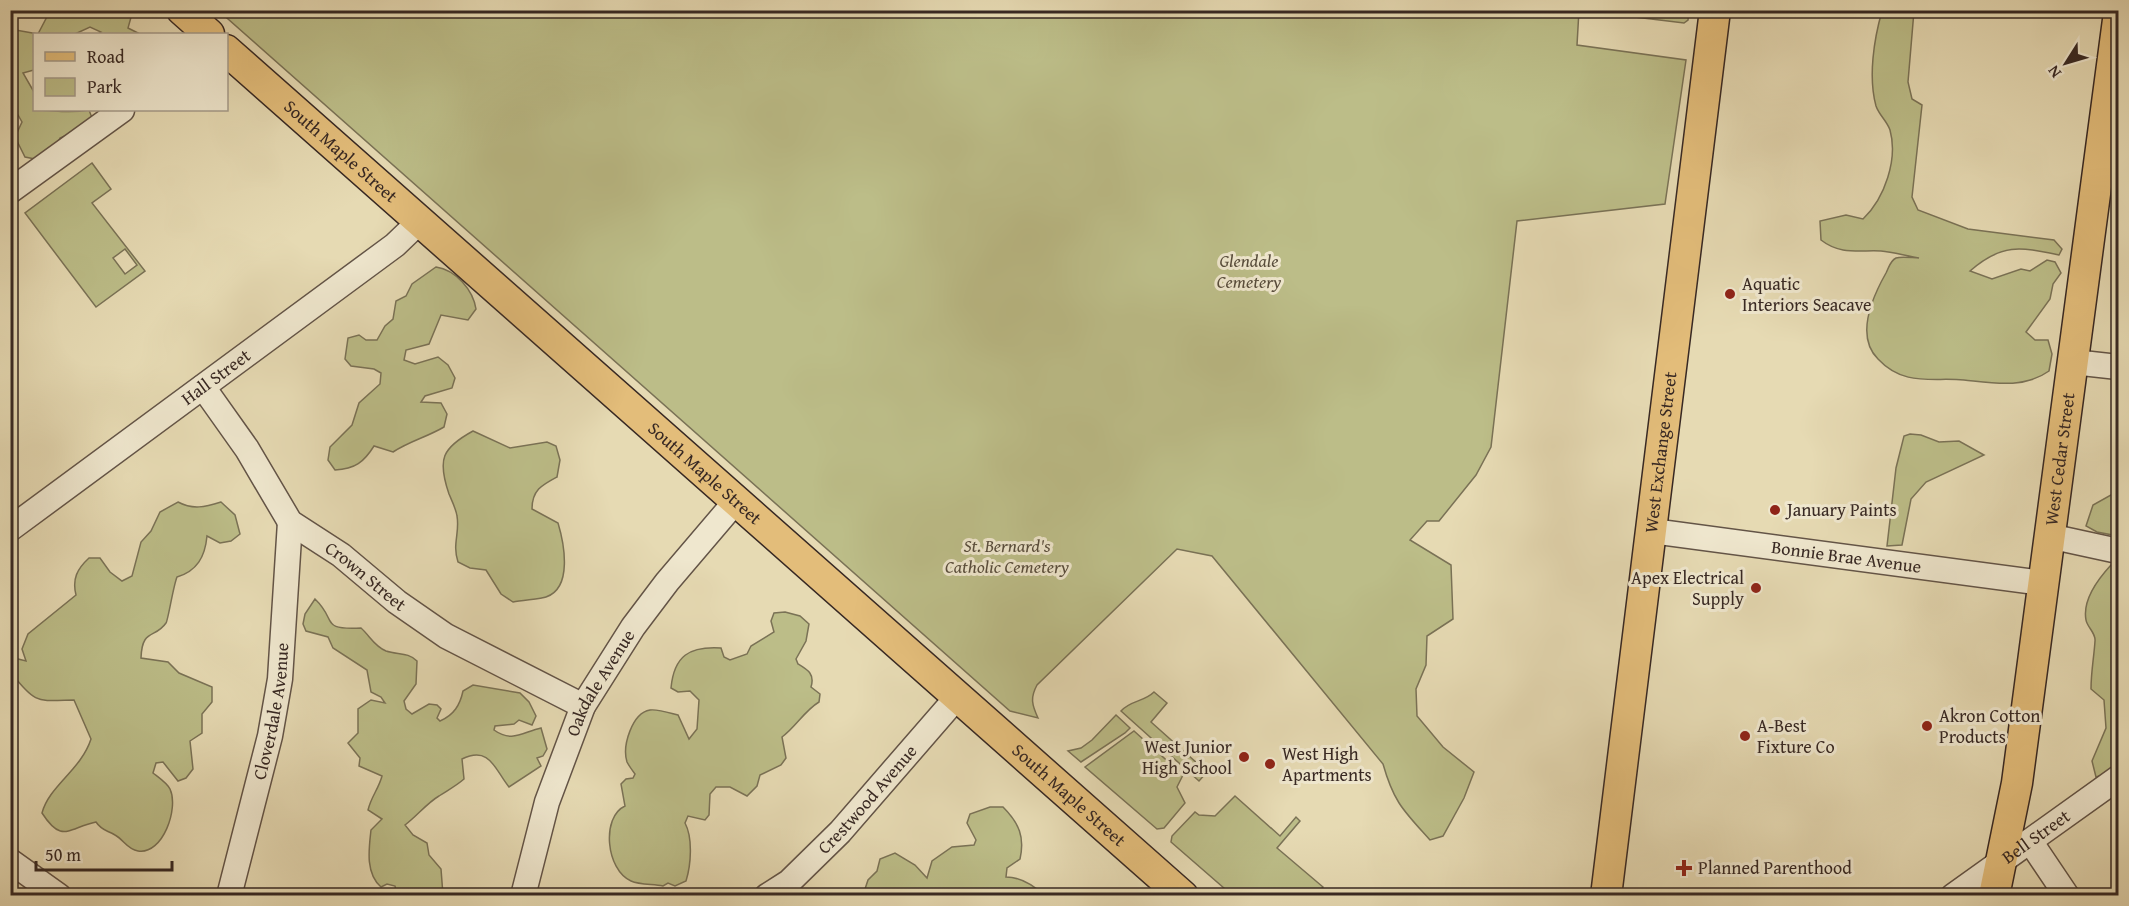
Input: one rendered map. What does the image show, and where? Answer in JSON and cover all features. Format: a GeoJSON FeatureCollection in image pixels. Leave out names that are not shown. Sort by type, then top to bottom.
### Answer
{"type":"FeatureCollection","features":[{"type":"Feature","properties":{"kind":"main road"},"geometry":{"type":"LineString","coordinates":[[182,10],[208,33]]}},
{"type":"Feature","properties":{"kind":"main road","name":"West Exchange Street"},"geometry":{"type":"LineString","coordinates":[[1606,896],[1715,10]]}},
{"type":"Feature","properties":{"kind":"main road","name":"West Cedar Street"},"geometry":{"type":"LineString","coordinates":[[1994,896],[2017,783],[2118,20]]}},
{"type":"Feature","properties":{"kind":"main road","name":"South Maple Street"},"geometry":{"type":"LineString","coordinates":[[228,52],[1182,895]]}},
{"type":"Feature","properties":{"kind":"street"},"geometry":{"type":"LineString","coordinates":[[10,191],[121,111]]}},
{"type":"Feature","properties":{"kind":"street","name":"Hall Street"},"geometry":{"type":"LineString","coordinates":[[10,529],[395,245],[420,221]]}},
{"type":"Feature","properties":{"kind":"street"},"geometry":{"type":"LineString","coordinates":[[2073,362],[2118,367]]}},
{"type":"Feature","properties":{"kind":"street","name":"Crown Street"},"geometry":{"type":"LineString","coordinates":[[203,387],[247,449],[290,522],[341,555],[397,602],[446,636],[583,706]]}},
{"type":"Feature","properties":{"kind":"street","name":"Oakdale Avenue"},"geometry":{"type":"LineString","coordinates":[[523,896],[547,802],[583,706],[633,627],[736,501]]}},
{"type":"Feature","properties":{"kind":"street","name":"Cloverdale Avenue"},"geometry":{"type":"LineString","coordinates":[[229,896],[270,736],[280,679],[290,522]]}},
{"type":"Feature","properties":{"kind":"street","name":"Bonnie Brae Avenue"},"geometry":{"type":"LineString","coordinates":[[1652,531],[2042,583]]}},
{"type":"Feature","properties":{"kind":"street"},"geometry":{"type":"LineString","coordinates":[[2049,536],[2118,550]]}},
{"type":"Feature","properties":{"kind":"street","name":"Crestwood Avenue"},"geometry":{"type":"LineString","coordinates":[[767,896],[787,889],[958,696]]}},
{"type":"Feature","properties":{"kind":"street","name":"Bell Street"},"geometry":{"type":"LineString","coordinates":[[1953,896],[2118,778]]}},
{"type":"Feature","properties":{"kind":"street"},"geometry":{"type":"LineString","coordinates":[[2030,841],[2067,896]]}},
{"type":"Feature","properties":{"kind":"street"},"geometry":{"type":"LineString","coordinates":[[10,861],[59,896]]}},
{"type":"Feature","properties":{"kind":"green space"},"geometry":{"type":"Polygon","coordinates":[[[133,10],[128,28],[138,33],[100,33],[101,32],[90,27],[77,33],[39,33],[50,11],[133,10]]]}},
{"type":"Feature","properties":{"kind":"green space","name":"Glendale Cemetery"},"geometry":{"type":"Polygon","coordinates":[[[1579,10],[1577,45],[1686,60],[1665,204],[1517,221],[1491,447],[1476,475],[1439,521],[1427,521],[1410,540],[1451,565],[1453,619],[1427,636],[1426,665],[1416,689],[1417,716],[1443,747],[1474,772],[1464,798],[1443,836],[1430,840],[1396,798],[1383,764],[1212,556],[1177,549],[1037,685],[1033,694],[1033,702],[1038,718],[1010,711],[219,11],[1579,10]]]}},
{"type":"Feature","properties":{"kind":"green space"},"geometry":{"type":"Polygon","coordinates":[[[1689,10],[1688,20],[1684,23],[1627,16],[1627,11],[1689,10]]]}},
{"type":"Feature","properties":{"kind":"green space"},"geometry":{"type":"Polygon","coordinates":[[[1882,11],[1914,11],[1908,82],[1912,99],[1922,105],[1912,197],[1918,210],[1968,229],[2054,240],[2062,249],[2059,255],[2022,249],[2002,252],[1981,262],[1970,271],[1992,279],[2021,269],[2030,271],[2047,260],[2055,262],[2061,273],[2053,284],[2050,299],[2026,332],[2035,340],[2048,340],[2052,354],[2049,371],[2039,377],[2019,383],[1919,379],[1898,374],[1888,368],[1871,350],[1867,328],[1868,316],[1892,261],[1898,257],[1919,258],[1881,251],[1843,250],[1821,240],[1820,221],[1846,215],[1863,219],[1878,200],[1888,178],[1892,141],[1889,127],[1876,106],[1872,83],[1874,46],[1882,11]]]}},
{"type":"Feature","properties":{"kind":"green space"},"geometry":{"type":"Polygon","coordinates":[[[10,29],[33,33],[33,70],[23,73],[33,90],[33,111],[89,111],[94,123],[60,138],[54,152],[35,159],[25,157],[15,137],[22,122],[11,110],[10,29]]]}},
{"type":"Feature","properties":{"kind":"green space"},"geometry":{"type":"Polygon","coordinates":[[[92,163],[111,189],[92,203],[145,271],[96,307],[25,213],[92,163]],[[125,249],[113,258],[125,274],[137,265],[125,249]]]}},
{"type":"Feature","properties":{"kind":"green space"},"geometry":{"type":"Polygon","coordinates":[[[436,267],[450,272],[462,282],[471,295],[476,309],[468,320],[441,315],[429,344],[406,350],[404,360],[415,364],[438,357],[448,365],[455,378],[452,388],[425,396],[421,402],[441,403],[447,414],[444,427],[393,452],[374,446],[358,464],[335,470],[328,460],[330,447],[352,425],[359,403],[380,384],[381,373],[374,369],[351,366],[345,359],[348,338],[359,335],[366,340],[377,340],[385,326],[393,319],[396,301],[406,296],[412,284],[436,267]]]}},
{"type":"Feature","properties":{"kind":"green space"},"geometry":{"type":"Polygon","coordinates":[[[473,431],[510,448],[547,442],[556,446],[560,460],[557,477],[539,489],[532,502],[532,509],[558,523],[564,553],[563,575],[560,584],[555,592],[546,597],[513,602],[501,594],[486,570],[470,568],[458,562],[456,556],[457,516],[445,482],[443,463],[454,443],[473,431]]]}},
{"type":"Feature","properties":{"kind":"green space"},"geometry":{"type":"Polygon","coordinates":[[[1921,435],[1939,442],[1959,441],[1984,455],[1926,482],[1911,499],[1902,545],[1887,546],[1896,468],[1904,436],[1921,435]]]}},
{"type":"Feature","properties":{"kind":"green space"},"geometry":{"type":"Polygon","coordinates":[[[2118,491],[2118,536],[2097,532],[2086,526],[2093,505],[2118,491]]]}},
{"type":"Feature","properties":{"kind":"green space"},"geometry":{"type":"Polygon","coordinates":[[[178,502],[199,507],[221,502],[235,515],[240,534],[231,541],[220,543],[207,536],[199,562],[190,571],[177,577],[166,623],[144,642],[141,658],[168,662],[179,673],[212,687],[212,702],[202,714],[202,733],[190,741],[193,769],[186,778],[178,781],[163,762],[156,763],[153,773],[170,789],[172,807],[170,818],[167,829],[155,846],[138,851],[96,822],[66,831],[60,831],[49,823],[42,813],[46,803],[80,760],[91,739],[74,700],[51,701],[38,698],[26,690],[11,673],[14,658],[26,661],[22,649],[28,634],[76,595],[75,579],[85,562],[89,558],[100,558],[110,572],[122,581],[132,576],[141,542],[151,531],[160,512],[178,502]]]}},
{"type":"Feature","properties":{"kind":"green space"},"geometry":{"type":"Polygon","coordinates":[[[2111,565],[2118,567],[2118,766],[2113,772],[2096,777],[2092,761],[2106,728],[2104,700],[2091,689],[2095,638],[2087,623],[2085,612],[2093,589],[2111,565]]]}},
{"type":"Feature","properties":{"kind":"green space"},"geometry":{"type":"Polygon","coordinates":[[[315,599],[334,626],[361,628],[382,649],[406,655],[417,661],[416,684],[404,701],[406,709],[412,714],[429,704],[437,705],[441,709],[437,718],[440,721],[445,719],[453,713],[463,691],[473,685],[520,693],[529,702],[536,716],[532,725],[519,720],[514,724],[495,726],[494,730],[506,736],[512,736],[541,728],[547,749],[543,756],[537,758],[541,766],[509,787],[491,761],[479,755],[471,755],[462,759],[464,779],[435,799],[405,825],[413,835],[427,843],[429,855],[441,869],[443,895],[397,895],[395,886],[387,884],[381,887],[372,875],[369,860],[371,830],[382,819],[368,810],[382,776],[359,766],[360,758],[348,743],[358,733],[358,709],[371,700],[385,703],[381,697],[371,692],[367,670],[333,648],[328,637],[306,631],[303,624],[305,614],[315,599]]]}},
{"type":"Feature","properties":{"kind":"green space"},"geometry":{"type":"Polygon","coordinates":[[[785,612],[800,616],[809,624],[806,641],[796,659],[798,664],[808,670],[811,676],[811,687],[820,694],[819,702],[782,737],[786,758],[781,765],[760,775],[757,786],[747,796],[730,787],[716,787],[710,794],[709,815],[705,820],[688,816],[685,823],[688,829],[690,852],[686,881],[675,886],[668,883],[663,886],[631,881],[616,866],[610,844],[610,832],[617,812],[625,806],[621,784],[626,779],[633,778],[635,774],[627,762],[626,755],[627,739],[633,724],[644,712],[650,710],[678,715],[689,739],[697,729],[699,700],[690,691],[678,692],[671,688],[680,661],[685,655],[700,649],[721,648],[724,657],[730,660],[747,654],[751,646],[774,632],[771,621],[774,613],[785,612]]]}},
{"type":"Feature","properties":{"kind":"green space"},"geometry":{"type":"Polygon","coordinates":[[[1154,692],[1167,703],[1151,722],[1207,772],[1199,781],[1121,711],[1154,692]]]}},
{"type":"Feature","properties":{"kind":"green space"},"geometry":{"type":"Polygon","coordinates":[[[1116,715],[1130,728],[1125,733],[1081,762],[1068,751],[1081,748],[1092,740],[1116,715]]]}},
{"type":"Feature","properties":{"kind":"green space"},"geometry":{"type":"Polygon","coordinates":[[[1134,731],[1183,775],[1177,787],[1185,803],[1164,828],[1157,829],[1085,767],[1134,731]]]}},
{"type":"Feature","properties":{"kind":"green space"},"geometry":{"type":"Polygon","coordinates":[[[1235,796],[1280,836],[1296,817],[1300,821],[1277,848],[1323,887],[1316,895],[1232,895],[1171,842],[1172,836],[1195,812],[1199,815],[1215,816],[1235,796]]]}},
{"type":"Feature","properties":{"kind":"green space"},"geometry":{"type":"Polygon","coordinates":[[[990,807],[1003,807],[1017,825],[1021,837],[1020,859],[1007,868],[1006,877],[1026,882],[1044,895],[863,895],[868,880],[877,871],[880,859],[895,853],[915,865],[927,878],[932,861],[952,847],[974,845],[976,840],[967,823],[970,814],[990,807]]]}},
{"type":"Feature","properties":{"kind":"place","name":"Aquatic Interiors Seacave"},"geometry":{"type":"Point","coordinates":[1730,294]}},
{"type":"Feature","properties":{"kind":"place","name":"January Paints"},"geometry":{"type":"Point","coordinates":[1775,510]}},
{"type":"Feature","properties":{"kind":"place","name":"Apex Electrical Supply"},"geometry":{"type":"Point","coordinates":[1756,588]}},
{"type":"Feature","properties":{"kind":"place","name":"Akron Cotton Products"},"geometry":{"type":"Point","coordinates":[1927,726]}},
{"type":"Feature","properties":{"kind":"place","name":"A-Best Fixture Co"},"geometry":{"type":"Point","coordinates":[1745,736]}},
{"type":"Feature","properties":{"kind":"place","name":"West Junior High School"},"geometry":{"type":"Point","coordinates":[1244,757]}},
{"type":"Feature","properties":{"kind":"place","name":"West High Apartments"},"geometry":{"type":"Point","coordinates":[1270,764]}},
{"type":"Feature","properties":{"kind":"place","name":"Planned Parenthood"},"geometry":{"type":"Point","coordinates":[1684,868]}},
{"type":"Feature","properties":{"kind":"park label","name":"St. Bernard's Catholic Cemetery"},"geometry":{"type":"Point","coordinates":[1007,556]}}]}
